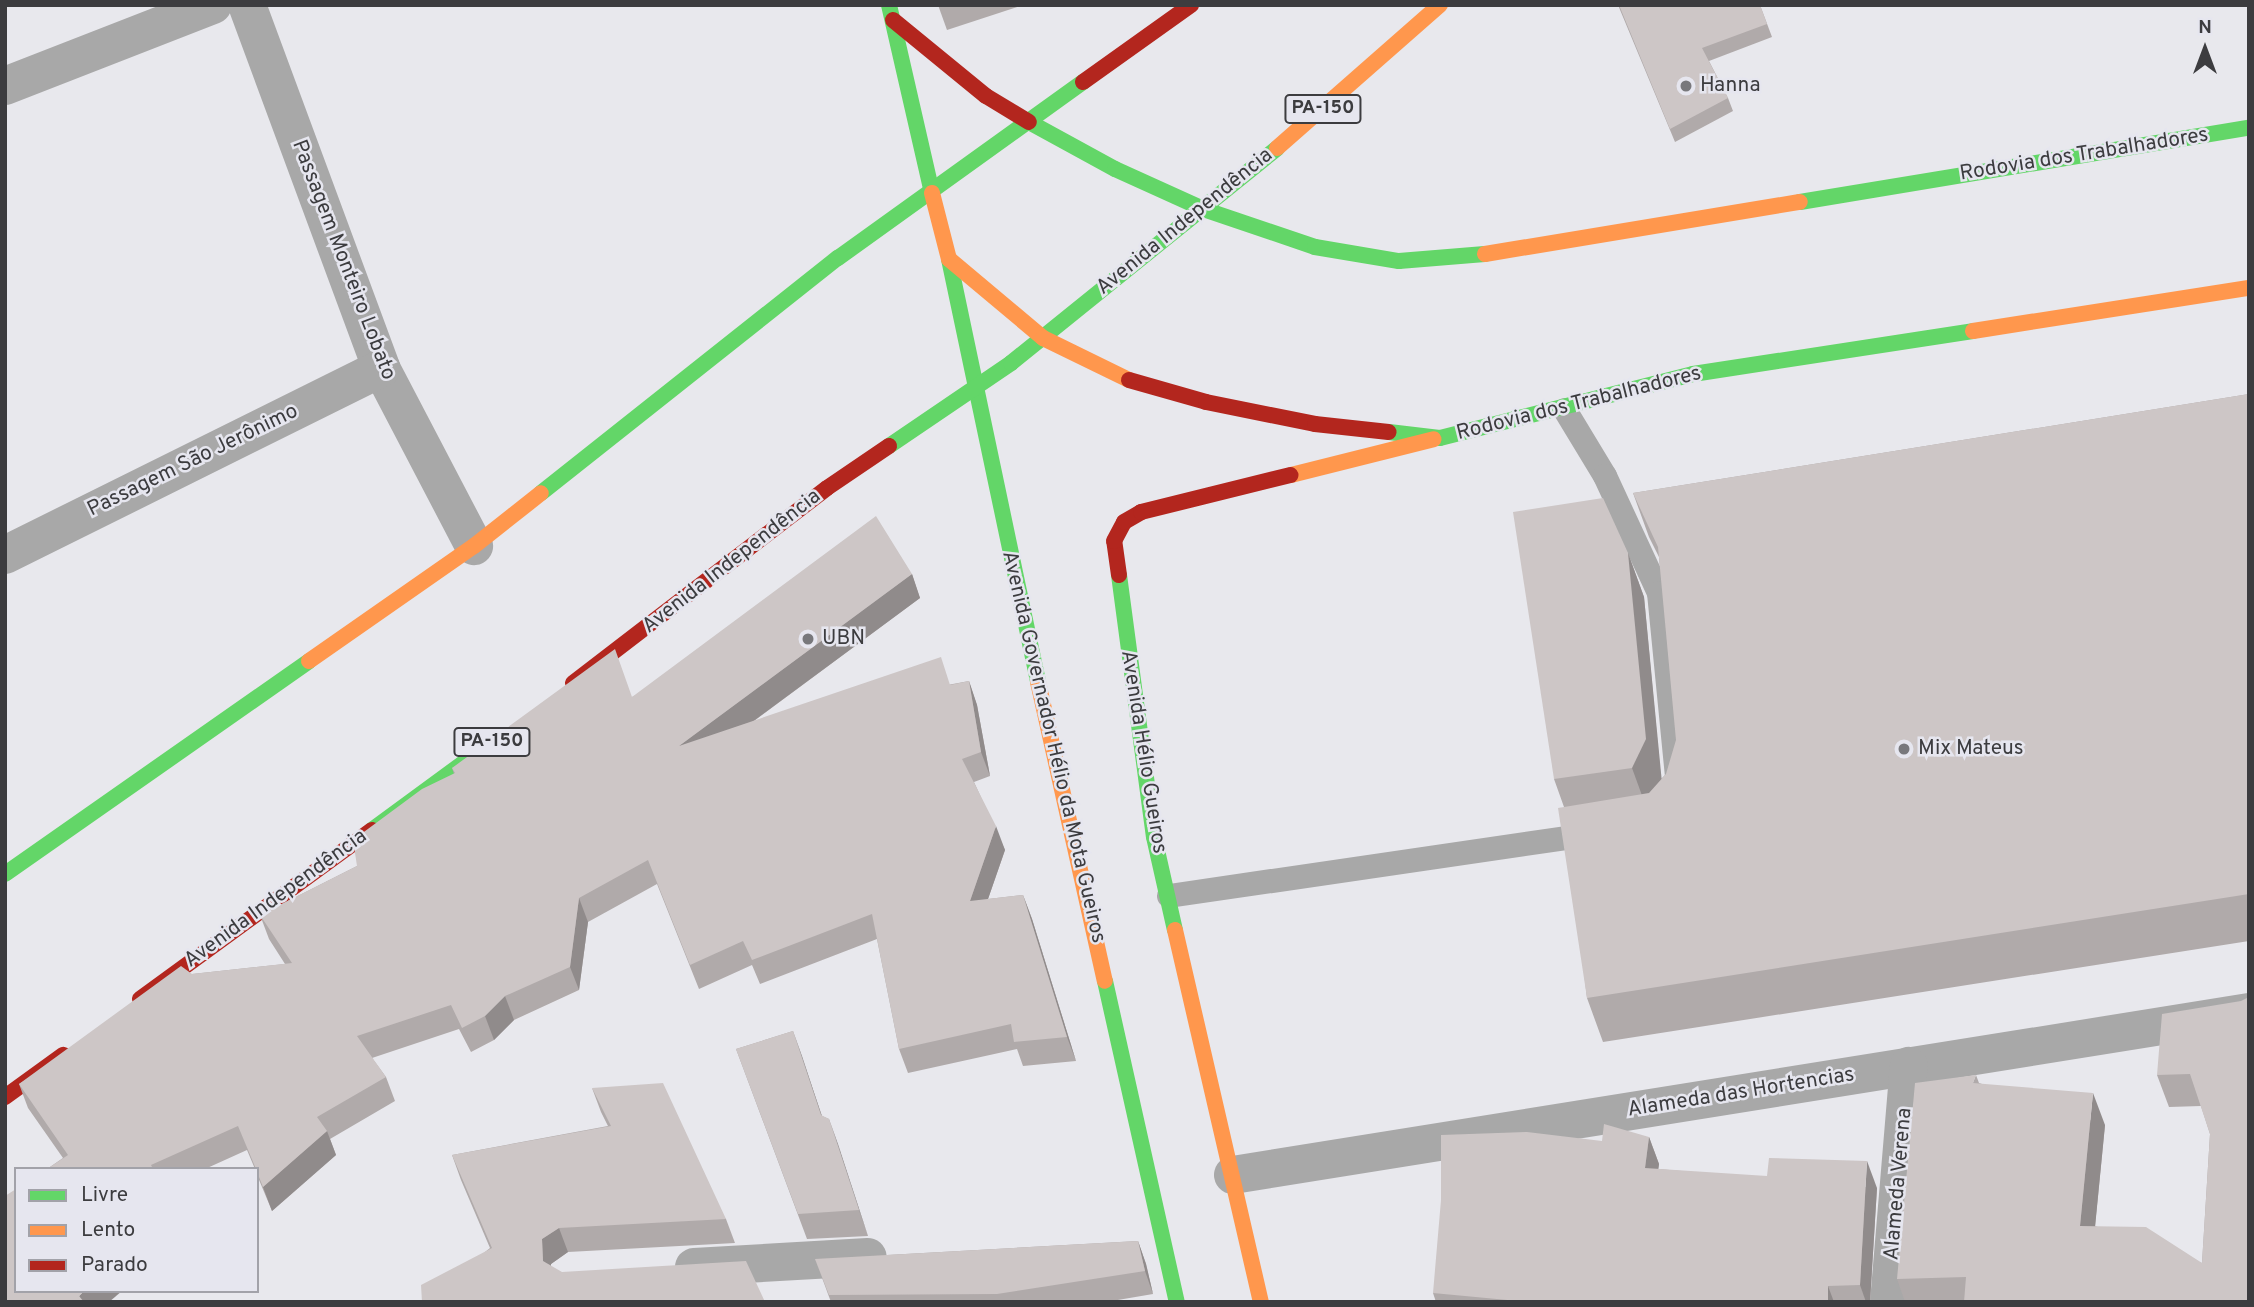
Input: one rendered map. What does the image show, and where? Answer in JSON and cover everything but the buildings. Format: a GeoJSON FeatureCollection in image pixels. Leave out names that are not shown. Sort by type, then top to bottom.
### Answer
{"type":"FeatureCollection","features":[{"type":"Feature","properties":{"kind":"main road"},"geometry":{"type":"LineString","coordinates":[[5,874],[474,545],[838,258],[1191,5]]}},
{"type":"Feature","properties":{"kind":"main road","name":"Avenida Independência"},"geometry":{"type":"LineString","coordinates":[[558,694],[827,488],[978,388],[1043,338],[1203,209],[1440,5]]}},
{"type":"Feature","properties":{"kind":"main road"},"geometry":{"type":"LineString","coordinates":[[890,13],[975,89],[1029,122]]}},
{"type":"Feature","properties":{"kind":"main road"},"geometry":{"type":"LineString","coordinates":[[890,13],[932,193]]}},
{"type":"Feature","properties":{"kind":"main road","name":"Rodovia dos Trabalhadores"},"geometry":{"type":"LineString","coordinates":[[1029,122],[1115,169],[1203,209],[1315,247],[1399,261],[1483,254],[2249,128]]}},
{"type":"Feature","properties":{"kind":"main road","name":"Avenida Governador Hélio da Mota Gueiros"},"geometry":{"type":"LineString","coordinates":[[932,193],[978,388],[1001,520],[1166,1241],[1177,1302]]}},
{"type":"Feature","properties":{"kind":"main road","name":"Rodovia dos Trabalhadores"},"geometry":{"type":"LineString","coordinates":[[949,259],[1043,338],[1118,377],[1206,402],[1315,424],[1440,438],[1565,410],[1693,374],[2249,288]]}},
{"type":"Feature","properties":{"kind":"main road","name":"Avenida Hélio Gueiros"},"geometry":{"type":"LineString","coordinates":[[1261,1302],[1154,837],[1130,683],[1114,541],[1124,522],[1141,512],[1440,438]]}},
{"type":"Feature","properties":{"kind":"main road","name":"Avenida Independência"},"geometry":{"type":"LineString","coordinates":[[129,1006],[513,727]]}},
{"type":"Feature","properties":{"kind":"main road"},"geometry":{"type":"LineString","coordinates":[[5,1097],[73,1048]]}},
{"type":"Feature","properties":{"kind":"street"},"geometry":{"type":"LineString","coordinates":[[5,86],[214,5]]}},
{"type":"Feature","properties":{"kind":"street","name":"Passagem Monteiro Lobato"},"geometry":{"type":"LineString","coordinates":[[247,5],[381,368],[474,545]]}},
{"type":"Feature","properties":{"kind":"street","name":"Passagem São Jerônimo"},"geometry":{"type":"LineString","coordinates":[[5,555],[381,368]]}},
{"type":"Feature","properties":{"kind":"street","name":"Alameda das Hortencias"},"geometry":{"type":"LineString","coordinates":[[1233,1175],[2249,1012]]}},
{"type":"Feature","properties":{"kind":"street","name":"Alameda Verena"},"geometry":{"type":"LineString","coordinates":[[1889,1302],[1909,1066]]}},
{"type":"Feature","properties":{"kind":"street"},"geometry":{"type":"LineString","coordinates":[[1125,1243],[1166,1241]]}},
{"type":"Feature","properties":{"kind":"street"},"geometry":{"type":"LineString","coordinates":[[653,1269],[903,1255]]}},
{"type":"Feature","properties":{"kind":"lane"},"geometry":{"type":"LineString","coordinates":[[1565,410],[1605,476],[1659,593],[1677,785],[1671,804]]}},
{"type":"Feature","properties":{"kind":"lane"},"geometry":{"type":"LineString","coordinates":[[1169,896],[1616,831]]}},
{"type":"Feature","properties":{"kind":"traffic: fast"},"geometry":{"type":"LineString","coordinates":[[889,5],[932,193]]}},
{"type":"Feature","properties":{"kind":"traffic: fast"},"geometry":{"type":"LineString","coordinates":[[541,493],[838,258],[1083,82]]}},
{"type":"Feature","properties":{"kind":"traffic: fast"},"geometry":{"type":"LineString","coordinates":[[1029,122],[1115,169],[1203,209],[1315,247],[1399,261],[1485,254]]}},
{"type":"Feature","properties":{"kind":"traffic: fast"},"geometry":{"type":"LineString","coordinates":[[1800,202],[2249,128]]}},
{"type":"Feature","properties":{"kind":"traffic: fast"},"geometry":{"type":"LineString","coordinates":[[889,446],[1011,363],[1277,148]]}},
{"type":"Feature","properties":{"kind":"traffic: fast"},"geometry":{"type":"LineString","coordinates":[[949,259],[1038,682]]}},
{"type":"Feature","properties":{"kind":"traffic: fast"},"geometry":{"type":"LineString","coordinates":[[1389,432],[1440,438],[1693,374],[1973,331]]}},
{"type":"Feature","properties":{"kind":"traffic: fast"},"geometry":{"type":"LineString","coordinates":[[1119,575],[1154,837],[1175,930]]}},
{"type":"Feature","properties":{"kind":"traffic: fast"},"geometry":{"type":"LineString","coordinates":[[5,874],[309,661]]}},
{"type":"Feature","properties":{"kind":"traffic: fast"},"geometry":{"type":"LineString","coordinates":[[372,830],[496,739]]}},
{"type":"Feature","properties":{"kind":"traffic: fast"},"geometry":{"type":"LineString","coordinates":[[1105,981],[1177,1302]]}},
{"type":"Feature","properties":{"kind":"traffic: slow"},"geometry":{"type":"LineString","coordinates":[[1277,148],[1440,5]]}},
{"type":"Feature","properties":{"kind":"traffic: slow"},"geometry":{"type":"LineString","coordinates":[[932,193],[949,259],[1043,338],[1129,380]]}},
{"type":"Feature","properties":{"kind":"traffic: slow"},"geometry":{"type":"LineString","coordinates":[[1485,254],[1800,202]]}},
{"type":"Feature","properties":{"kind":"traffic: slow"},"geometry":{"type":"LineString","coordinates":[[1973,331],[2249,288]]}},
{"type":"Feature","properties":{"kind":"traffic: slow"},"geometry":{"type":"LineString","coordinates":[[1291,475],[1434,439]]}},
{"type":"Feature","properties":{"kind":"traffic: slow"},"geometry":{"type":"LineString","coordinates":[[309,661],[474,546],[541,493]]}},
{"type":"Feature","properties":{"kind":"traffic: slow"},"geometry":{"type":"LineString","coordinates":[[1038,682],[1105,981]]}},
{"type":"Feature","properties":{"kind":"traffic: slow"},"geometry":{"type":"LineString","coordinates":[[1175,930],[1261,1302]]}},
{"type":"Feature","properties":{"kind":"traffic: jam"},"geometry":{"type":"LineString","coordinates":[[1083,82],[1191,5]]}},
{"type":"Feature","properties":{"kind":"traffic: jam"},"geometry":{"type":"LineString","coordinates":[[893,20],[986,96],[1029,122]]}},
{"type":"Feature","properties":{"kind":"traffic: jam"},"geometry":{"type":"LineString","coordinates":[[1129,380],[1206,402],[1315,424],[1389,432]]}},
{"type":"Feature","properties":{"kind":"traffic: jam"},"geometry":{"type":"LineString","coordinates":[[573,683],[827,488],[889,446]]}},
{"type":"Feature","properties":{"kind":"traffic: jam"},"geometry":{"type":"LineString","coordinates":[[1119,575],[1114,541],[1124,522],[1141,512],[1291,475]]}},
{"type":"Feature","properties":{"kind":"traffic: jam"},"geometry":{"type":"LineString","coordinates":[[140,999],[372,830]]}},
{"type":"Feature","properties":{"kind":"traffic: jam"},"geometry":{"type":"LineString","coordinates":[[5,1097],[63,1055]]}},
{"type":"Feature","properties":{"kind":"place","name":"Hanna"},"geometry":{"type":"Point","coordinates":[1686,86]}},
{"type":"Feature","properties":{"kind":"place","name":"UBN"},"geometry":{"type":"Point","coordinates":[808,639]}},
{"type":"Feature","properties":{"kind":"place","name":"Mix Mateus"},"geometry":{"type":"Point","coordinates":[1904,749]}}]}
